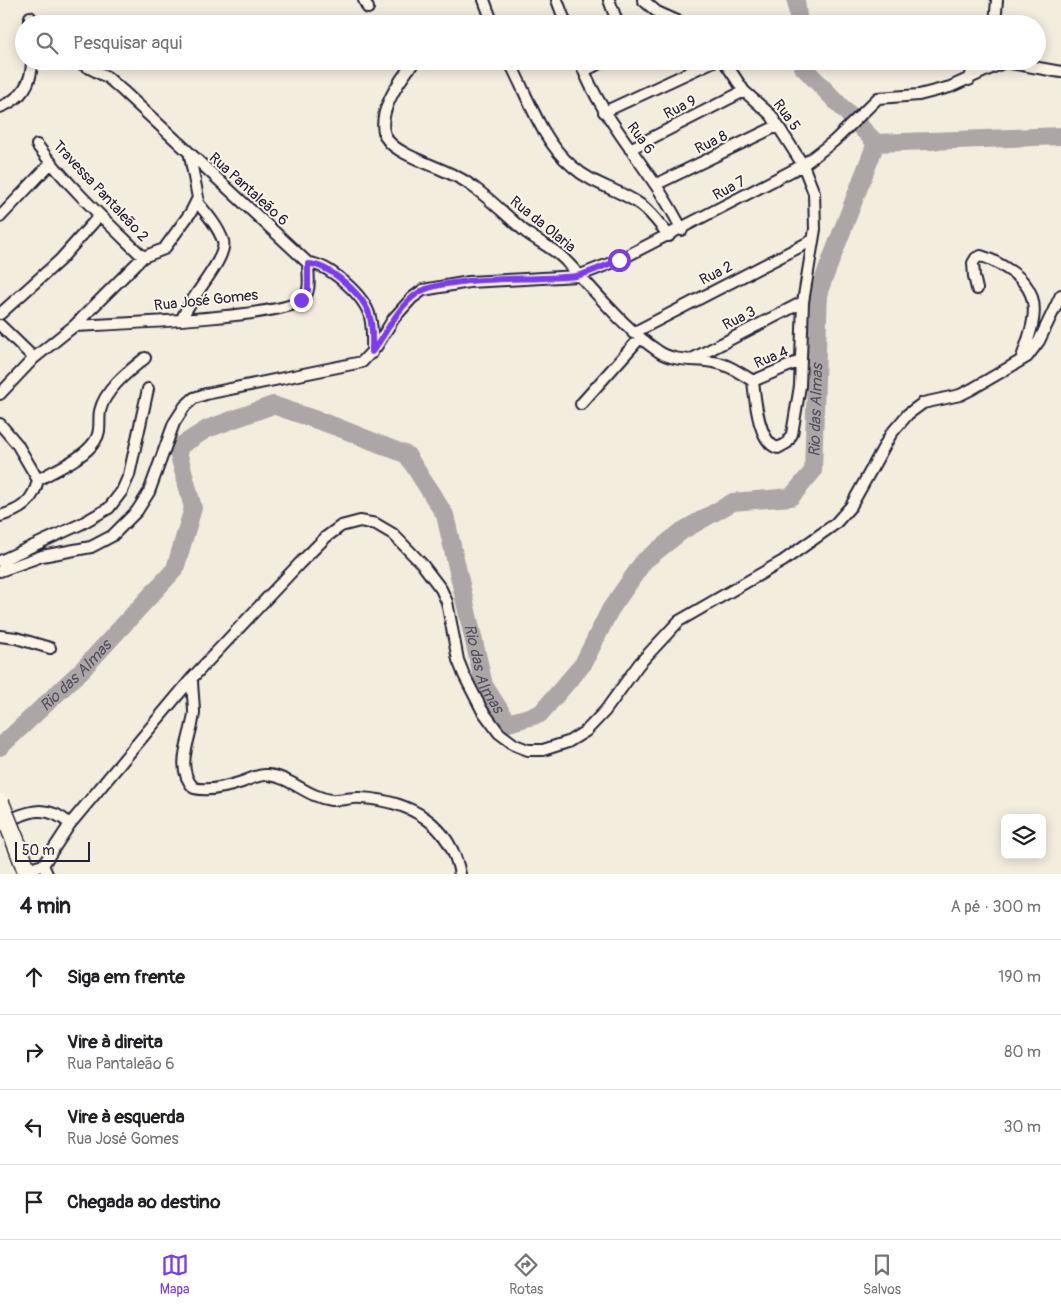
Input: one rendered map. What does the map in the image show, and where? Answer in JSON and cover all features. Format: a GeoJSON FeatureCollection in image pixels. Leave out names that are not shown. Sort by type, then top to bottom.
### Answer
{"type":"FeatureCollection","features":[{"type":"Feature","properties":{"kind":"highway"},"geometry":{"type":"LineString","coordinates":[[0,803],[17,845],[36,871]]}},
{"type":"Feature","properties":{"kind":"street"},"geometry":{"type":"LineString","coordinates":[[484,0],[490,15]]}},
{"type":"Feature","properties":{"kind":"street"},"geometry":{"type":"LineString","coordinates":[[557,0],[563,15]]}},
{"type":"Feature","properties":{"kind":"street"},"geometry":{"type":"LineString","coordinates":[[643,0],[657,12],[664,15]]}},
{"type":"Feature","properties":{"kind":"street"},"geometry":{"type":"LineString","coordinates":[[996,15],[998,0]]}},
{"type":"Feature","properties":{"kind":"street"},"geometry":{"type":"LineString","coordinates":[[611,1],[615,15]]}},
{"type":"Feature","properties":{"kind":"street","name":"Rua 7"},"geometry":{"type":"LineString","coordinates":[[1046,69],[1061,72]]}},
{"type":"Feature","properties":{"kind":"street"},"geometry":{"type":"LineString","coordinates":[[0,107],[13,102],[26,89],[32,70]]}},
{"type":"Feature","properties":{"kind":"street","name":"Rua Pantaleão 6"},"geometry":{"type":"LineString","coordinates":[[93,70],[107,77],[123,90],[190,156],[308,264],[318,264],[333,273],[364,305],[370,318],[372,352]]}},
{"type":"Feature","properties":{"kind":"street","name":"Rua da Olaria"},"geometry":{"type":"LineString","coordinates":[[409,70],[393,92],[386,116],[387,138],[401,152],[437,166],[468,183],[529,234],[554,249],[637,335],[660,353],[728,366],[753,381]]}},
{"type":"Feature","properties":{"kind":"street"},"geometry":{"type":"LineString","coordinates":[[514,70],[548,137],[564,159],[585,177],[640,204],[658,221],[669,236]]}},
{"type":"Feature","properties":{"kind":"street","name":"Rua 6"},"geometry":{"type":"LineString","coordinates":[[584,70],[604,112],[657,184],[682,230]]}},
{"type":"Feature","properties":{"kind":"street"},"geometry":{"type":"LineString","coordinates":[[604,112],[695,70]]}},
{"type":"Feature","properties":{"kind":"street","name":"Rua 5"},"geometry":{"type":"LineString","coordinates":[[730,70],[744,91],[766,108],[803,165],[814,193],[813,240]]}},
{"type":"Feature","properties":{"kind":"street"},"geometry":{"type":"LineString","coordinates":[[968,80],[972,70]]}},
{"type":"Feature","properties":{"kind":"street","name":"Rua 7"},"geometry":{"type":"LineString","coordinates":[[372,352],[394,318],[412,298],[423,290],[469,282],[578,276],[619,260],[682,230],[803,165],[834,141],[878,98],[919,95],[968,80],[989,70]]}},
{"type":"Feature","properties":{"kind":"street","name":"Rua 9"},"geometry":{"type":"LineString","coordinates":[[630,149],[744,91]]}},
{"type":"Feature","properties":{"kind":"street","name":"Rua 8"},"geometry":{"type":"LineString","coordinates":[[657,184],[777,126]]}},
{"type":"Feature","properties":{"kind":"street","name":"Travessa Pantaleão 2"},"geometry":{"type":"LineString","coordinates":[[37,145],[51,163],[100,215],[143,257]]}},
{"type":"Feature","properties":{"kind":"street"},"geometry":{"type":"LineString","coordinates":[[0,394],[34,358],[74,326],[143,257],[164,249],[197,202],[198,194],[190,156]]}},
{"type":"Feature","properties":{"kind":"street"},"geometry":{"type":"LineString","coordinates":[[0,216],[51,163]]}},
{"type":"Feature","properties":{"kind":"street"},"geometry":{"type":"LineString","coordinates":[[182,319],[200,285],[220,261],[224,245],[217,230],[197,202]]}},
{"type":"Feature","properties":{"kind":"street"},"geometry":{"type":"LineString","coordinates":[[0,314],[60,260],[100,215]]}},
{"type":"Feature","properties":{"kind":"street"},"geometry":{"type":"LineString","coordinates":[[753,381],[758,418],[769,443],[778,448],[783,446],[792,434],[800,386],[803,302],[813,240]]}},
{"type":"Feature","properties":{"kind":"street","name":"Rua 2"},"geometry":{"type":"LineString","coordinates":[[582,404],[637,335],[813,240]]}},
{"type":"Feature","properties":{"kind":"street"},"geometry":{"type":"LineString","coordinates":[[977,289],[973,263],[976,258],[981,256],[1007,268],[1020,277],[1032,294],[1034,312],[1020,361]]}},
{"type":"Feature","properties":{"kind":"street","name":"Rua José Gomes"},"geometry":{"type":"LineString","coordinates":[[74,326],[214,317],[296,304],[305,297],[308,290],[308,264]]}},
{"type":"Feature","properties":{"kind":"street"},"geometry":{"type":"LineString","coordinates":[[36,871],[70,824],[192,678],[326,536],[341,526],[360,521],[376,524],[393,534],[422,564],[441,589],[447,602],[458,660],[464,675],[482,710],[499,733],[515,745],[528,750],[543,750],[568,742],[586,731],[605,711],[639,664],[680,621],[783,561],[836,524],[851,506],[891,434],[908,414],[923,403],[960,395],[972,389],[1032,352],[1061,295]]}},
{"type":"Feature","properties":{"kind":"street","name":"Rua 3"},"geometry":{"type":"LineString","coordinates":[[690,360],[803,302]]}},
{"type":"Feature","properties":{"kind":"street"},"geometry":{"type":"LineString","coordinates":[[0,325],[34,358]]}},
{"type":"Feature","properties":{"kind":"street"},"geometry":{"type":"LineString","coordinates":[[0,571],[42,556],[91,548],[120,528],[137,512],[149,492],[178,414],[194,398],[224,390],[351,366],[362,362],[372,352]]}},
{"type":"Feature","properties":{"kind":"street"},"geometry":{"type":"LineString","coordinates":[[38,480],[67,463],[92,444],[100,431],[100,409],[111,391],[145,358]]}},
{"type":"Feature","properties":{"kind":"street","name":"Rua 4"},"geometry":{"type":"LineString","coordinates":[[753,381],[800,361]]}},
{"type":"Feature","properties":{"kind":"street"},"geometry":{"type":"LineString","coordinates":[[0,562],[81,524],[109,508],[122,491],[129,475],[148,389]]}},
{"type":"Feature","properties":{"kind":"street"},"geometry":{"type":"LineString","coordinates":[[0,424],[17,444],[38,480],[35,493],[29,503],[12,513],[0,516]]}},
{"type":"Feature","properties":{"kind":"street"},"geometry":{"type":"LineString","coordinates":[[0,636],[16,638],[50,648]]}},
{"type":"Feature","properties":{"kind":"street"},"geometry":{"type":"LineString","coordinates":[[192,678],[194,715],[184,758],[186,776],[194,788],[208,790],[267,775],[285,779],[303,791],[331,800],[360,798],[401,804],[420,814],[444,835],[453,849],[460,874]]}},
{"type":"Feature","properties":{"kind":"street"},"geometry":{"type":"LineString","coordinates":[[0,824],[34,811],[57,814],[70,824]]}},
{"type":"Feature","properties":{"kind":"waterway"},"geometry":{"type":"LineString","coordinates":[[796,0],[798,15]]}},
{"type":"Feature","properties":{"kind":"waterway"},"geometry":{"type":"LineString","coordinates":[[806,70],[876,143]]}},
{"type":"Feature","properties":{"kind":"waterway","name":"Rio das Almas"},"geometry":{"type":"LineString","coordinates":[[0,747],[81,671],[175,569],[193,508],[177,448],[207,429],[273,405],[337,427],[407,455],[445,515],[484,685],[508,723],[540,714],[583,664],[610,610],[644,561],[682,531],[733,502],[791,497],[813,471],[819,291],[876,143],[1061,136]]}},
{"type":"Feature","properties":{"kind":"route"},"geometry":{"type":"LineString","coordinates":[[301,300],[305,297],[308,290],[308,264],[318,264],[333,273],[355,294],[368,312],[372,352],[394,318],[412,298],[423,290],[435,286],[469,282],[578,276],[619,260]]}}]}
